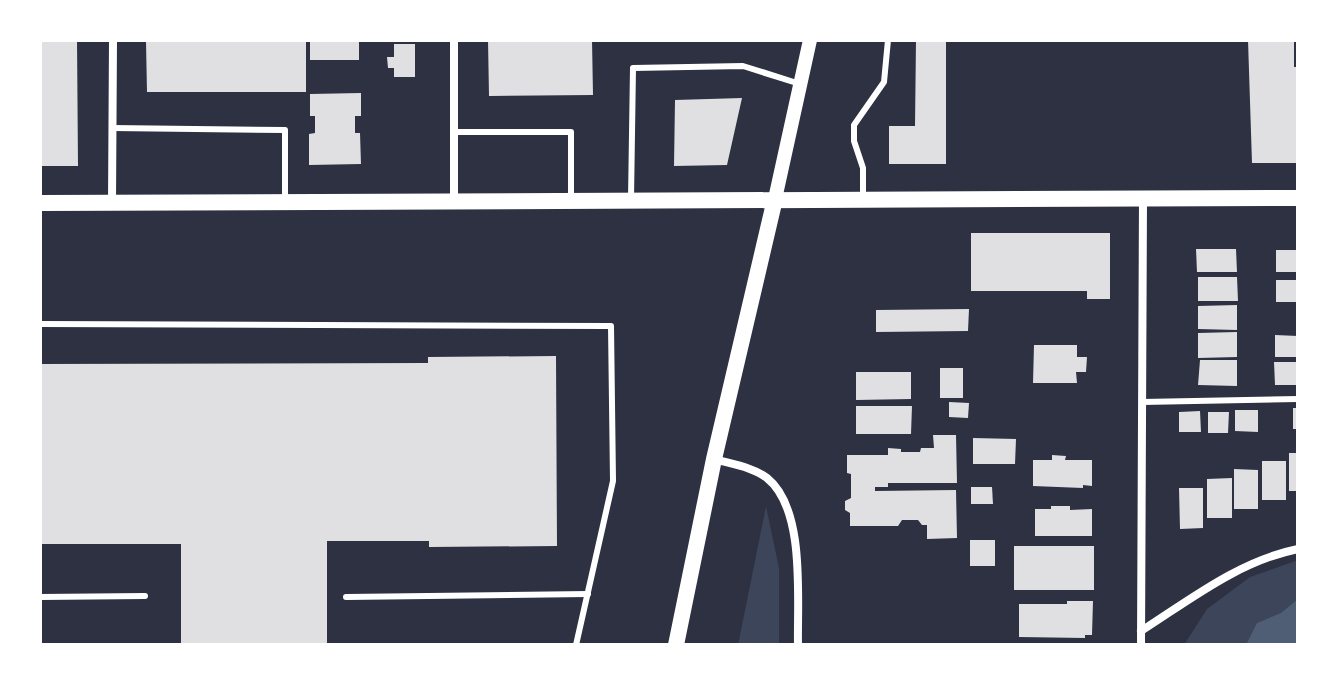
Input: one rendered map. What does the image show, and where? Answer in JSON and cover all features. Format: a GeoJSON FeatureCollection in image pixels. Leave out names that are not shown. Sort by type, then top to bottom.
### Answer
{"type":"FeatureCollection","features":[{"type":"Feature","properties":{"kind":"main road"},"geometry":{"type":"LineString","coordinates":[[40,203],[1298,198]]}},
{"type":"Feature","properties":{"kind":"main road"},"geometry":{"type":"LineString","coordinates":[[676,645],[714,459],[775,199]]}},
{"type":"Feature","properties":{"kind":"street"},"geometry":{"type":"LineString","coordinates":[[112,202],[113,40]]}},
{"type":"Feature","properties":{"kind":"street"},"geometry":{"type":"LineString","coordinates":[[454,40],[454,200]]}},
{"type":"Feature","properties":{"kind":"street"},"geometry":{"type":"LineString","coordinates":[[775,199],[810,40]]}},
{"type":"Feature","properties":{"kind":"street"},"geometry":{"type":"LineString","coordinates":[[1141,645],[1143,198]]}},
{"type":"Feature","properties":{"kind":"street"},"geometry":{"type":"LineString","coordinates":[[714,459],[765,476],[777,487],[787,507],[796,554],[798,645]]}},
{"type":"Feature","properties":{"kind":"street"},"geometry":{"type":"LineString","coordinates":[[1141,631],[1228,575],[1265,558],[1298,549]]}},
{"type":"Feature","properties":{"kind":"lane"},"geometry":{"type":"LineString","coordinates":[[863,198],[863,168],[854,141],[854,125],[884,82],[888,40]]}},
{"type":"Feature","properties":{"kind":"lane"},"geometry":{"type":"LineString","coordinates":[[631,199],[633,68],[743,66],[801,85]]}},
{"type":"Feature","properties":{"kind":"lane"},"geometry":{"type":"LineString","coordinates":[[112,128],[285,130],[285,201]]}},
{"type":"Feature","properties":{"kind":"lane"},"geometry":{"type":"LineString","coordinates":[[454,132],[571,132],[571,199]]}},
{"type":"Feature","properties":{"kind":"lane"},"geometry":{"type":"LineString","coordinates":[[40,324],[611,326],[613,481],[576,645]]}},
{"type":"Feature","properties":{"kind":"lane"},"geometry":{"type":"LineString","coordinates":[[1142,402],[1298,399]]}},
{"type":"Feature","properties":{"kind":"lane"},"geometry":{"type":"LineString","coordinates":[[346,597],[588,594]]}},
{"type":"Feature","properties":{"kind":"lane"},"geometry":{"type":"LineString","coordinates":[[40,597],[145,596]]}},
{"type":"Feature","properties":{"kind":"shaded area"},"geometry":{"type":"Polygon","coordinates":[[[766,506],[779,568],[779,645],[738,645],[766,506]]]}},
{"type":"Feature","properties":{"kind":"shaded area"},"geometry":{"type":"Polygon","coordinates":[[[1298,560],[1298,645],[1184,645],[1207,609],[1250,577],[1298,560]]]}},
{"type":"Feature","properties":{"kind":"shaded area"},"geometry":{"type":"Polygon","coordinates":[[[1298,599],[1298,645],[1246,645],[1257,623],[1281,613],[1298,599]]]}},
{"type":"Feature","properties":{"kind":"building"},"geometry":{"type":"Polygon","coordinates":[[[40,40],[77,40],[78,166],[40,166],[40,40]]]}},
{"type":"Feature","properties":{"kind":"building"},"geometry":{"type":"Polygon","coordinates":[[[310,40],[359,40],[359,60],[310,60],[310,40]]]}},
{"type":"Feature","properties":{"kind":"building"},"geometry":{"type":"Polygon","coordinates":[[[488,40],[592,40],[593,95],[489,96],[488,40]]]}},
{"type":"Feature","properties":{"kind":"building"},"geometry":{"type":"Polygon","coordinates":[[[916,40],[946,40],[946,164],[889,164],[889,126],[915,126],[916,40]]]}},
{"type":"Feature","properties":{"kind":"building"},"geometry":{"type":"Polygon","coordinates":[[[1248,40],[1294,40],[1294,67],[1298,67],[1298,163],[1252,163],[1248,40]]]}},
{"type":"Feature","properties":{"kind":"building"},"geometry":{"type":"Polygon","coordinates":[[[146,42],[306,42],[306,92],[147,92],[146,42]]]}},
{"type":"Feature","properties":{"kind":"building"},"geometry":{"type":"Polygon","coordinates":[[[394,44],[415,44],[415,77],[394,77],[394,68],[388,68],[387,57],[394,57],[394,44]]]}},
{"type":"Feature","properties":{"kind":"building"},"geometry":{"type":"Polygon","coordinates":[[[361,93],[361,116],[355,116],[355,133],[360,133],[361,164],[309,165],[309,134],[315,133],[315,116],[310,116],[310,94],[361,93]]]}},
{"type":"Feature","properties":{"kind":"building"},"geometry":{"type":"Polygon","coordinates":[[[742,98],[727,165],[674,166],[675,100],[742,98]]]}},
{"type":"Feature","properties":{"kind":"building"},"geometry":{"type":"Polygon","coordinates":[[[971,233],[1110,233],[1110,299],[1087,299],[1087,291],[971,291],[971,233]]]}},
{"type":"Feature","properties":{"kind":"building"},"geometry":{"type":"Polygon","coordinates":[[[1196,249],[1236,249],[1237,272],[1197,272],[1196,249]]]}},
{"type":"Feature","properties":{"kind":"building"},"geometry":{"type":"Polygon","coordinates":[[[1276,250],[1298,250],[1298,272],[1276,272],[1276,250]]]}},
{"type":"Feature","properties":{"kind":"building"},"geometry":{"type":"Polygon","coordinates":[[[1198,277],[1237,277],[1238,301],[1198,301],[1198,277]]]}},
{"type":"Feature","properties":{"kind":"building"},"geometry":{"type":"Polygon","coordinates":[[[1276,280],[1298,280],[1298,302],[1276,302],[1276,280]]]}},
{"type":"Feature","properties":{"kind":"building"},"geometry":{"type":"Polygon","coordinates":[[[1237,305],[1237,330],[1198,329],[1198,306],[1237,305]]]}},
{"type":"Feature","properties":{"kind":"building"},"geometry":{"type":"Polygon","coordinates":[[[969,309],[968,331],[876,332],[876,310],[969,309]]]}},
{"type":"Feature","properties":{"kind":"building"},"geometry":{"type":"Polygon","coordinates":[[[1237,332],[1237,357],[1198,358],[1198,333],[1237,332]]]}},
{"type":"Feature","properties":{"kind":"building"},"geometry":{"type":"Polygon","coordinates":[[[1275,335],[1298,336],[1298,357],[1275,357],[1275,335]]]}},
{"type":"Feature","properties":{"kind":"building"},"geometry":{"type":"Polygon","coordinates":[[[1034,345],[1077,345],[1077,357],[1087,357],[1086,372],[1076,372],[1077,383],[1033,383],[1034,345]]]}},
{"type":"Feature","properties":{"kind":"building"},"geometry":{"type":"Polygon","coordinates":[[[556,356],[557,546],[429,547],[429,541],[327,541],[327,645],[181,645],[181,544],[40,544],[40,364],[428,363],[428,357],[556,356]]]}},
{"type":"Feature","properties":{"kind":"building"},"geometry":{"type":"Polygon","coordinates":[[[1200,360],[1237,360],[1237,386],[1198,385],[1200,360]]]}},
{"type":"Feature","properties":{"kind":"building"},"geometry":{"type":"Polygon","coordinates":[[[1274,362],[1298,362],[1298,385],[1275,385],[1274,362]]]}},
{"type":"Feature","properties":{"kind":"building"},"geometry":{"type":"Polygon","coordinates":[[[940,368],[963,368],[963,398],[940,398],[940,368]]]}},
{"type":"Feature","properties":{"kind":"building"},"geometry":{"type":"Polygon","coordinates":[[[856,372],[911,372],[911,399],[856,400],[856,372]]]}},
{"type":"Feature","properties":{"kind":"building"},"geometry":{"type":"Polygon","coordinates":[[[949,402],[969,403],[968,418],[949,417],[949,402]]]}},
{"type":"Feature","properties":{"kind":"building"},"geometry":{"type":"Polygon","coordinates":[[[856,406],[912,406],[911,434],[856,434],[856,406]]]}},
{"type":"Feature","properties":{"kind":"building"},"geometry":{"type":"Polygon","coordinates":[[[1293,408],[1298,408],[1298,429],[1293,429],[1293,408]]]}},
{"type":"Feature","properties":{"kind":"building"},"geometry":{"type":"Polygon","coordinates":[[[1235,410],[1258,410],[1258,432],[1235,431],[1235,410]]]}},
{"type":"Feature","properties":{"kind":"building"},"geometry":{"type":"Polygon","coordinates":[[[1200,411],[1201,432],[1179,432],[1179,412],[1200,411]]]}},
{"type":"Feature","properties":{"kind":"building"},"geometry":{"type":"Polygon","coordinates":[[[1208,412],[1229,412],[1228,433],[1208,433],[1208,412]]]}},
{"type":"Feature","properties":{"kind":"building"},"geometry":{"type":"Polygon","coordinates":[[[933,435],[956,435],[957,483],[888,483],[888,487],[875,487],[875,491],[956,490],[957,538],[927,539],[927,525],[922,525],[918,520],[902,520],[898,526],[850,526],[850,513],[845,510],[845,501],[851,498],[847,455],[888,455],[888,448],[920,452],[921,448],[934,448],[933,435]]]}},
{"type":"Feature","properties":{"kind":"building"},"geometry":{"type":"Polygon","coordinates":[[[973,438],[1016,439],[1015,464],[973,464],[973,438]]]}},
{"type":"Feature","properties":{"kind":"building"},"geometry":{"type":"Polygon","coordinates":[[[1289,453],[1298,453],[1298,491],[1289,491],[1289,453]]]}},
{"type":"Feature","properties":{"kind":"building"},"geometry":{"type":"Polygon","coordinates":[[[1052,455],[1066,456],[1065,460],[1092,460],[1092,486],[1033,486],[1033,460],[1052,460],[1052,455]]]}},
{"type":"Feature","properties":{"kind":"building"},"geometry":{"type":"Polygon","coordinates":[[[1262,461],[1286,461],[1286,500],[1262,500],[1262,461]]]}},
{"type":"Feature","properties":{"kind":"building"},"geometry":{"type":"Polygon","coordinates":[[[1234,469],[1258,470],[1258,509],[1234,509],[1234,469]]]}},
{"type":"Feature","properties":{"kind":"building"},"geometry":{"type":"Polygon","coordinates":[[[1232,478],[1232,518],[1207,518],[1207,479],[1232,478]]]}},
{"type":"Feature","properties":{"kind":"building"},"geometry":{"type":"Polygon","coordinates":[[[971,487],[992,487],[993,504],[971,504],[971,487]]]}},
{"type":"Feature","properties":{"kind":"building"},"geometry":{"type":"Polygon","coordinates":[[[1179,488],[1203,488],[1203,528],[1180,529],[1179,488]]]}},
{"type":"Feature","properties":{"kind":"building"},"geometry":{"type":"Polygon","coordinates":[[[1051,506],[1070,506],[1070,510],[1092,509],[1092,536],[1035,536],[1035,509],[1051,509],[1051,506]]]}},
{"type":"Feature","properties":{"kind":"building"},"geometry":{"type":"Polygon","coordinates":[[[970,540],[995,540],[995,566],[970,566],[970,540]]]}},
{"type":"Feature","properties":{"kind":"building"},"geometry":{"type":"Polygon","coordinates":[[[1014,546],[1094,546],[1094,590],[1014,590],[1014,546]]]}},
{"type":"Feature","properties":{"kind":"building"},"geometry":{"type":"Polygon","coordinates":[[[1067,601],[1093,601],[1092,635],[1085,635],[1085,638],[1019,637],[1019,604],[1067,604],[1067,601]]]}}]}
